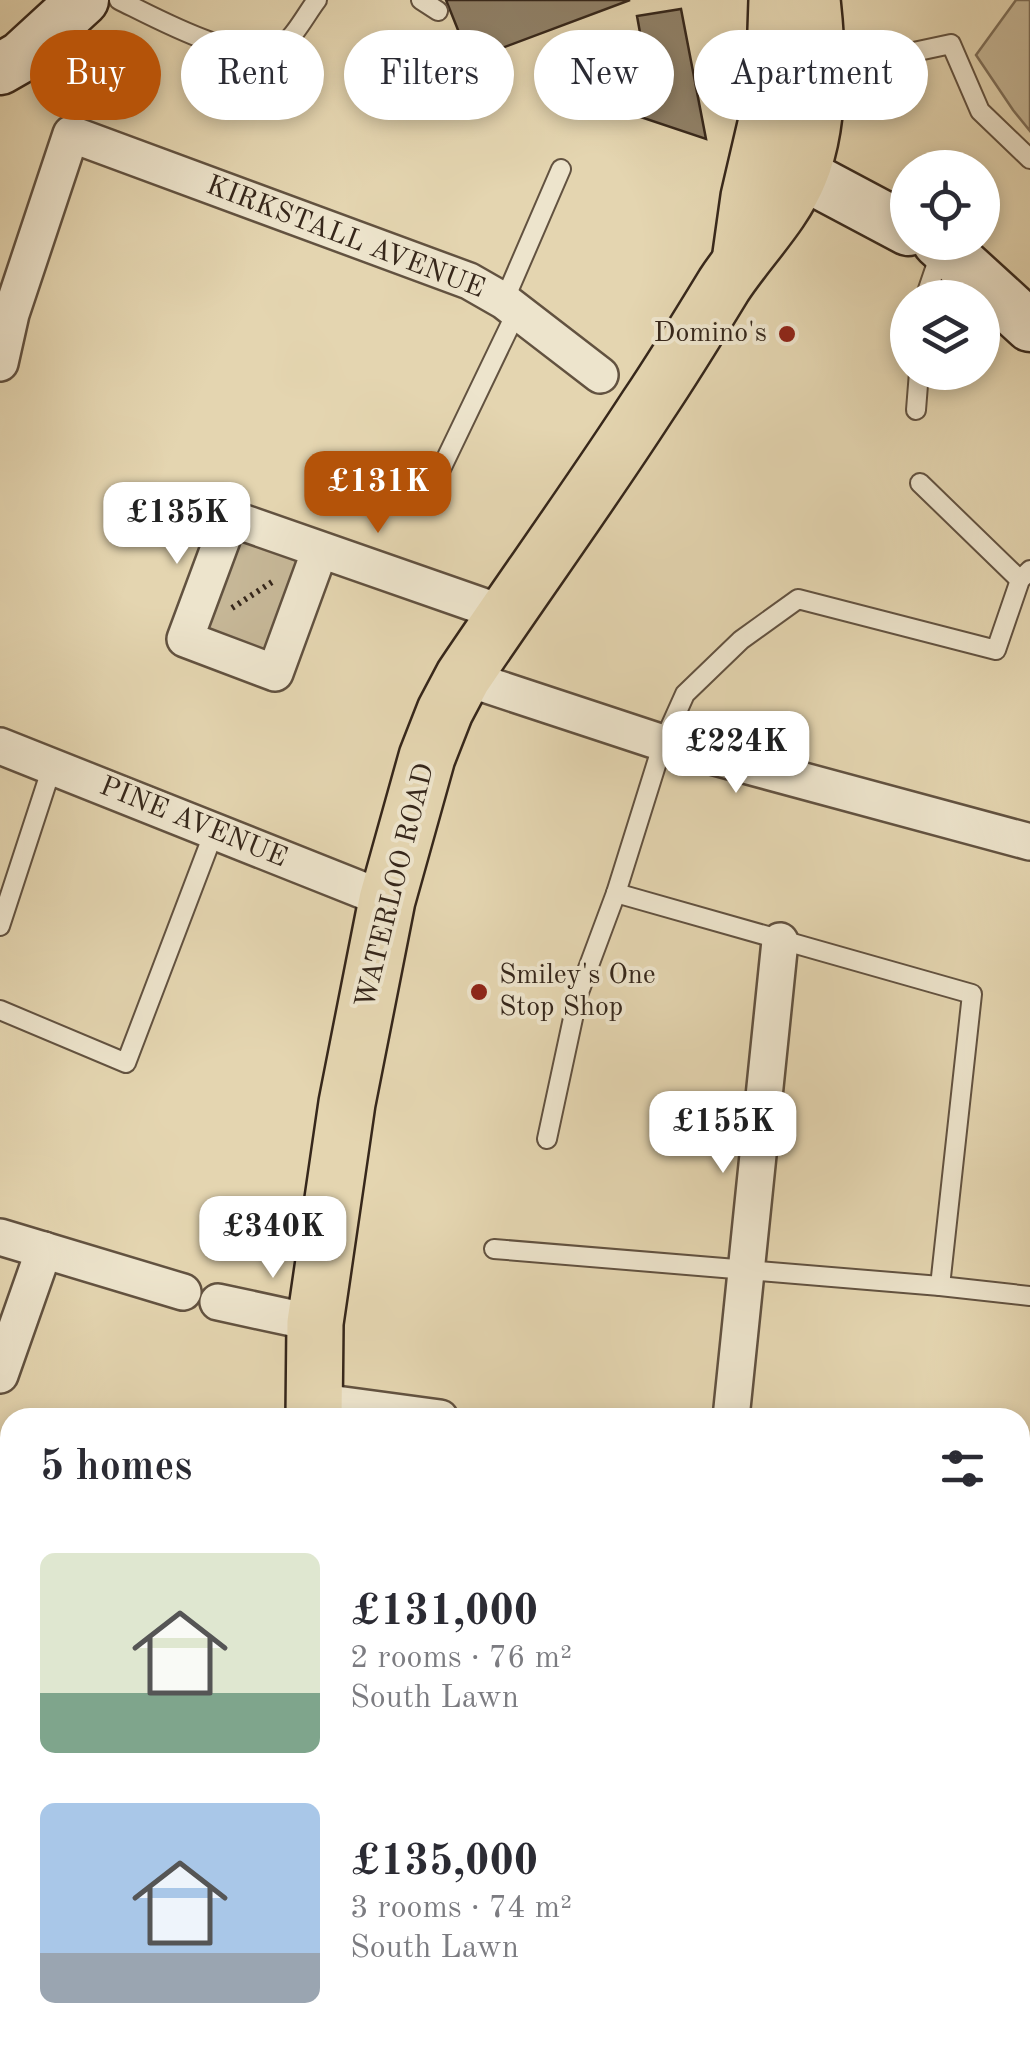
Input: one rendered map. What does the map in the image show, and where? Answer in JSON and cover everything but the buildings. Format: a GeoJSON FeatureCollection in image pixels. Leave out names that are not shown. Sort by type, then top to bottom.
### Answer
{"type":"FeatureCollection","features":[{"type":"Feature","properties":{"kind":"highway","name":"WATERLOO ROAD"},"geometry":{"type":"LineString","coordinates":[[314,1408],[315,1323],[347,1103],[387,900],[427,757],[464,677],[646,409],[740,262],[782,210],[785,147],[774,90],[776,0]]}},
{"type":"Feature","properties":{"kind":"highway","name":"WATERLOO ROAD"},"geometry":{"type":"LineString","coordinates":[[812,0],[815,30]]}},
{"type":"Feature","properties":{"kind":"highway","name":"WATERLOO ROAD"},"geometry":{"type":"LineString","coordinates":[[785,147],[804,120]]}},
{"type":"Feature","properties":{"kind":"street"},"geometry":{"type":"LineString","coordinates":[[0,69],[21,57],[83,0]]}},
{"type":"Feature","properties":{"kind":"street","name":"KIRKSTALL AVENUE"},"geometry":{"type":"LineString","coordinates":[[6,312],[71,134],[469,281],[511,306],[600,375]]}},
{"type":"Feature","properties":{"kind":"street"},"geometry":{"type":"LineString","coordinates":[[785,147],[858,168],[890,190]]}},
{"type":"Feature","properties":{"kind":"street"},"geometry":{"type":"LineString","coordinates":[[785,147],[890,215]]}},
{"type":"Feature","properties":{"kind":"street"},"geometry":{"type":"LineString","coordinates":[[952,260],[1030,326]]}},
{"type":"Feature","properties":{"kind":"street"},"geometry":{"type":"LineString","coordinates":[[0,362],[6,312]]}},
{"type":"Feature","properties":{"kind":"street"},"geometry":{"type":"LineString","coordinates":[[320,550],[275,672],[185,639],[230,518],[505,614]]}},
{"type":"Feature","properties":{"kind":"street"},"geometry":{"type":"LineString","coordinates":[[464,677],[664,743],[1030,842]]}},
{"type":"Feature","properties":{"kind":"street","name":"PINE AVENUE"},"geometry":{"type":"LineString","coordinates":[[0,746],[387,900]]}},
{"type":"Feature","properties":{"kind":"street"},"geometry":{"type":"LineString","coordinates":[[731,1408],[780,941]]}},
{"type":"Feature","properties":{"kind":"street"},"geometry":{"type":"LineString","coordinates":[[0,1237],[183,1292]]}},
{"type":"Feature","properties":{"kind":"street"},"geometry":{"type":"LineString","coordinates":[[0,1375],[44,1250]]}},
{"type":"Feature","properties":{"kind":"street"},"geometry":{"type":"LineString","coordinates":[[218,1302],[315,1323]]}},
{"type":"Feature","properties":{"kind":"lane"},"geometry":{"type":"LineString","coordinates":[[119,0],[225,48],[251,51],[274,50],[286,42],[317,0]]}},
{"type":"Feature","properties":{"kind":"lane"},"geometry":{"type":"LineString","coordinates":[[421,0],[438,12]]}},
{"type":"Feature","properties":{"kind":"lane"},"geometry":{"type":"LineString","coordinates":[[928,49],[951,44],[980,110],[1030,159]]}},
{"type":"Feature","properties":{"kind":"lane"},"geometry":{"type":"LineString","coordinates":[[442,467],[511,306],[561,169]]}},
{"type":"Feature","properties":{"kind":"lane"},"geometry":{"type":"LineString","coordinates":[[916,410],[918,390]]}},
{"type":"Feature","properties":{"kind":"lane"},"geometry":{"type":"LineString","coordinates":[[547,1140],[578,995],[616,893],[664,743],[685,694],[740,640],[798,600],[996,650],[1025,575],[920,483]]}},
{"type":"Feature","properties":{"kind":"lane"},"geometry":{"type":"LineString","coordinates":[[0,926],[52,766]]}},
{"type":"Feature","properties":{"kind":"lane"},"geometry":{"type":"LineString","coordinates":[[0,1010],[126,1062],[214,832]]}},
{"type":"Feature","properties":{"kind":"lane"},"geometry":{"type":"LineString","coordinates":[[616,893],[972,994],[940,1286]]}},
{"type":"Feature","properties":{"kind":"lane"},"geometry":{"type":"LineString","coordinates":[[494,1248],[1030,1296]]}},
{"type":"Feature","properties":{"kind":"path"},"geometry":{"type":"LineString","coordinates":[[185,639],[320,550]]}},
{"type":"Feature","properties":{"kind":"shaded area"},"geometry":{"type":"Polygon","coordinates":[[[1016,0],[1030,0],[1030,131],[976,55],[1016,0]]]}},
{"type":"Feature","properties":{"kind":"shaded area"},"geometry":{"type":"Polygon","coordinates":[[[230,518],[320,550],[275,673],[185,639],[230,518]]]}},
{"type":"Feature","properties":{"kind":"place","name":"Domino's"},"geometry":{"type":"Point","coordinates":[787,334]}},
{"type":"Feature","properties":{"kind":"place","name":"Smiley's One Stop Shop"},"geometry":{"type":"Point","coordinates":[479,992]}}]}
